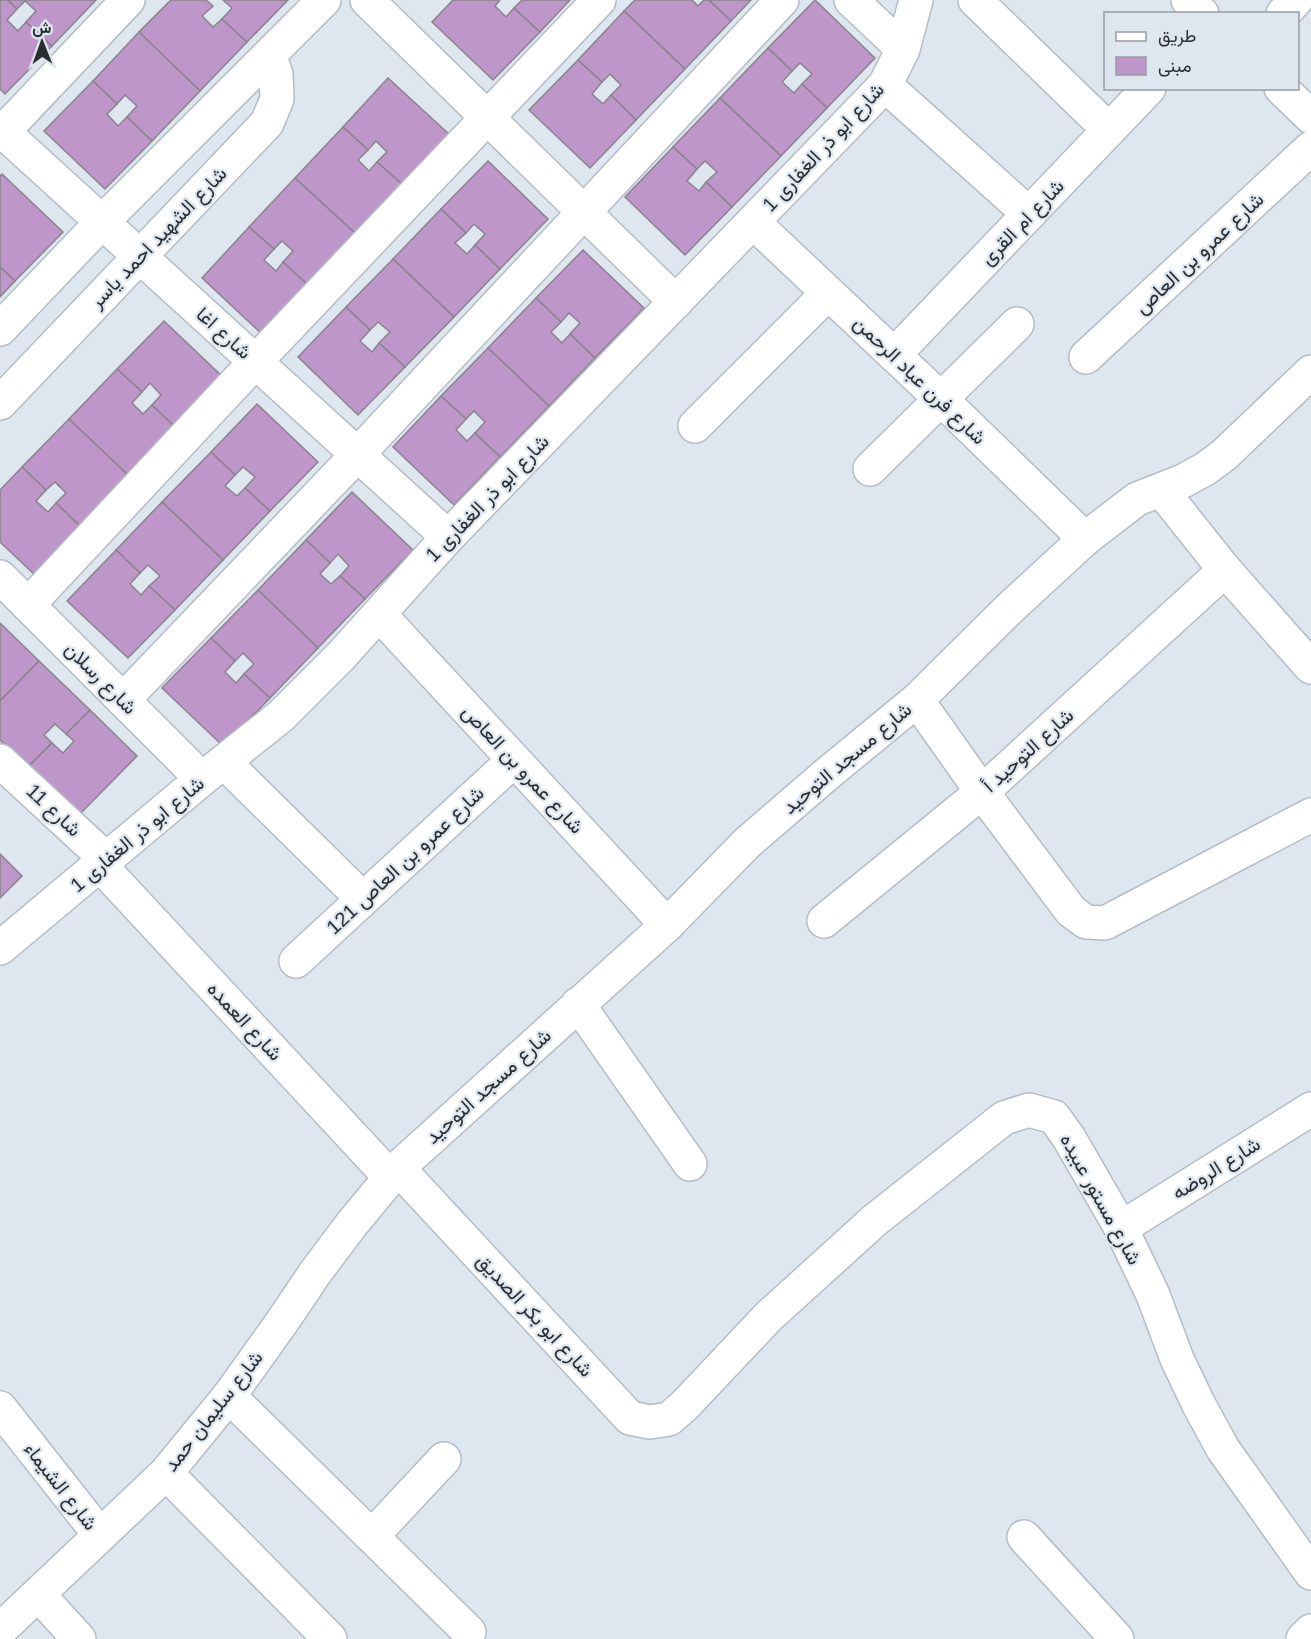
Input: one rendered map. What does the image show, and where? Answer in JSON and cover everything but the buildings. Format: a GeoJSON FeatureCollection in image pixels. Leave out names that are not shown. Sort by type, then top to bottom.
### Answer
{"type":"FeatureCollection","features":[{"type":"Feature","properties":{"kind":"street"},"geometry":{"type":"LineString","coordinates":[[1,132],[128,0]]}},
{"type":"Feature","properties":{"kind":"street"},"geometry":{"type":"LineString","coordinates":[[0,329],[102,222],[324,0]]}},
{"type":"Feature","properties":{"kind":"street"},"geometry":{"type":"LineString","coordinates":[[367,0],[676,302]]}},
{"type":"Feature","properties":{"kind":"street"},"geometry":{"type":"LineString","coordinates":[[28,605],[599,0]]}},
{"type":"Feature","properties":{"kind":"street"},"geometry":{"type":"LineString","coordinates":[[123,700],[358,454],[782,0]]}},
{"type":"Feature","properties":{"kind":"street"},"geometry":{"type":"LineString","coordinates":[[851,0],[903,49]]}},
{"type":"Feature","properties":{"kind":"street","name":"شارع ابو ذر الغفارى 1"},"geometry":{"type":"LineString","coordinates":[[0,948],[281,716],[341,656],[448,537],[885,85],[903,49],[916,0]]}},
{"type":"Feature","properties":{"kind":"street"},"geometry":{"type":"LineString","coordinates":[[975,0],[1109,130]]}},
{"type":"Feature","properties":{"kind":"street"},"geometry":{"type":"LineString","coordinates":[[1188,0],[1200,12]]}},
{"type":"Feature","properties":{"kind":"street"},"geometry":{"type":"LineString","coordinates":[[1285,12],[1296,0]]}},
{"type":"Feature","properties":{"kind":"street","name":"شارع الشهيد احمد ياسر"},"geometry":{"type":"LineString","coordinates":[[0,403],[267,123],[277,99],[276,74],[269,55]]}},
{"type":"Feature","properties":{"kind":"street"},"geometry":{"type":"LineString","coordinates":[[885,85],[1029,214]]}},
{"type":"Feature","properties":{"kind":"street","name":"شارع ام القرى"},"geometry":{"type":"LineString","coordinates":[[894,355],[1147,90]]}},
{"type":"Feature","properties":{"kind":"street"},"geometry":{"type":"LineString","coordinates":[[1283,90],[1311,117]]}},
{"type":"Feature","properties":{"kind":"street","name":"شارع اغا"},"geometry":{"type":"LineString","coordinates":[[1,132],[448,537]]}},
{"type":"Feature","properties":{"kind":"street","name":"شارع عمرو بن العاص"},"geometry":{"type":"LineString","coordinates":[[1086,357],[1311,148]]}},
{"type":"Feature","properties":{"kind":"street","name":"شارع فرن عباد الرحمن"},"geometry":{"type":"LineString","coordinates":[[753,222],[941,399],[1085,539]]}},
{"type":"Feature","properties":{"kind":"street"},"geometry":{"type":"LineString","coordinates":[[695,426],[828,293]]}},
{"type":"Feature","properties":{"kind":"street"},"geometry":{"type":"LineString","coordinates":[[870,469],[1017,324]]}},
{"type":"Feature","properties":{"kind":"street","name":"شارع مسجد التوحيد"},"geometry":{"type":"LineString","coordinates":[[394,1172],[667,925],[747,843],[917,700],[1010,608],[1085,539],[1137,499],[1162,491],[1205,469],[1224,455],[1311,372]]}},
{"type":"Feature","properties":{"kind":"street"},"geometry":{"type":"LineString","coordinates":[[1162,491],[1225,570],[1311,667]]}},
{"type":"Feature","properties":{"kind":"street","name":"شارع التوحيد أ"},"geometry":{"type":"LineString","coordinates":[[824,921],[982,792],[1225,570]]}},
{"type":"Feature","properties":{"kind":"street","name":"شارع رسلان"},"geometry":{"type":"LineString","coordinates":[[0,577],[123,700],[213,770],[363,899]]}},
{"type":"Feature","properties":{"kind":"street","name":"شارع عمرو بن العاص"},"geometry":{"type":"LineString","coordinates":[[379,614],[667,925]]}},
{"type":"Feature","properties":{"kind":"street"},"geometry":{"type":"LineString","coordinates":[[917,700],[1071,911],[1086,922],[1105,923],[1311,814]]}},
{"type":"Feature","properties":{"kind":"street","name":"شارع 11"},"geometry":{"type":"LineString","coordinates":[[0,760],[104,863]]}},
{"type":"Feature","properties":{"kind":"street","name":"شارع عمرو بن العاص 121"},"geometry":{"type":"LineString","coordinates":[[296,961],[514,760]]}},
{"type":"Feature","properties":{"kind":"street","name":"شارع العمده"},"geometry":{"type":"LineString","coordinates":[[104,863],[394,1172]]}},
{"type":"Feature","properties":{"kind":"street"},"geometry":{"type":"LineString","coordinates":[[578,1004],[690,1164]]}},
{"type":"Feature","properties":{"kind":"street","name":"شارع الروضه"},"geometry":{"type":"LineString","coordinates":[[1121,1228],[1311,1108]]}},
{"type":"Feature","properties":{"kind":"street","name":"شارع مستور عبيده"},"geometry":{"type":"LineString","coordinates":[[686,1405],[768,1317],[875,1220],[1004,1118],[1029,1110],[1054,1118],[1070,1138],[1121,1228],[1154,1295],[1177,1359],[1223,1449],[1311,1573]]}},
{"type":"Feature","properties":{"kind":"street","name":"شارع سليمان حمد"},"geometry":{"type":"LineString","coordinates":[[4,1617],[38,1594],[166,1473],[229,1396],[315,1273],[394,1172]]}},
{"type":"Feature","properties":{"kind":"street","name":"شارع ابو بكر الصديق"},"geometry":{"type":"LineString","coordinates":[[394,1172],[630,1418],[650,1422],[669,1419],[686,1405]]}},
{"type":"Feature","properties":{"kind":"street"},"geometry":{"type":"LineString","coordinates":[[229,1396],[469,1632]]}},
{"type":"Feature","properties":{"kind":"street","name":"شارع الشيماء"},"geometry":{"type":"LineString","coordinates":[[0,1408],[100,1535]]}},
{"type":"Feature","properties":{"kind":"street"},"geometry":{"type":"LineString","coordinates":[[372,1536],[444,1460]]}},
{"type":"Feature","properties":{"kind":"street"},"geometry":{"type":"LineString","coordinates":[[166,1473],[330,1639]]}},
{"type":"Feature","properties":{"kind":"street"},"geometry":{"type":"LineString","coordinates":[[1024,1537],[1117,1639]]}},
{"type":"Feature","properties":{"kind":"street"},"geometry":{"type":"LineString","coordinates":[[38,1594],[79,1639]]}},
{"type":"Feature","properties":{"kind":"street"},"geometry":{"type":"LineString","coordinates":[[1303,1639],[1311,1632]]}}]}
